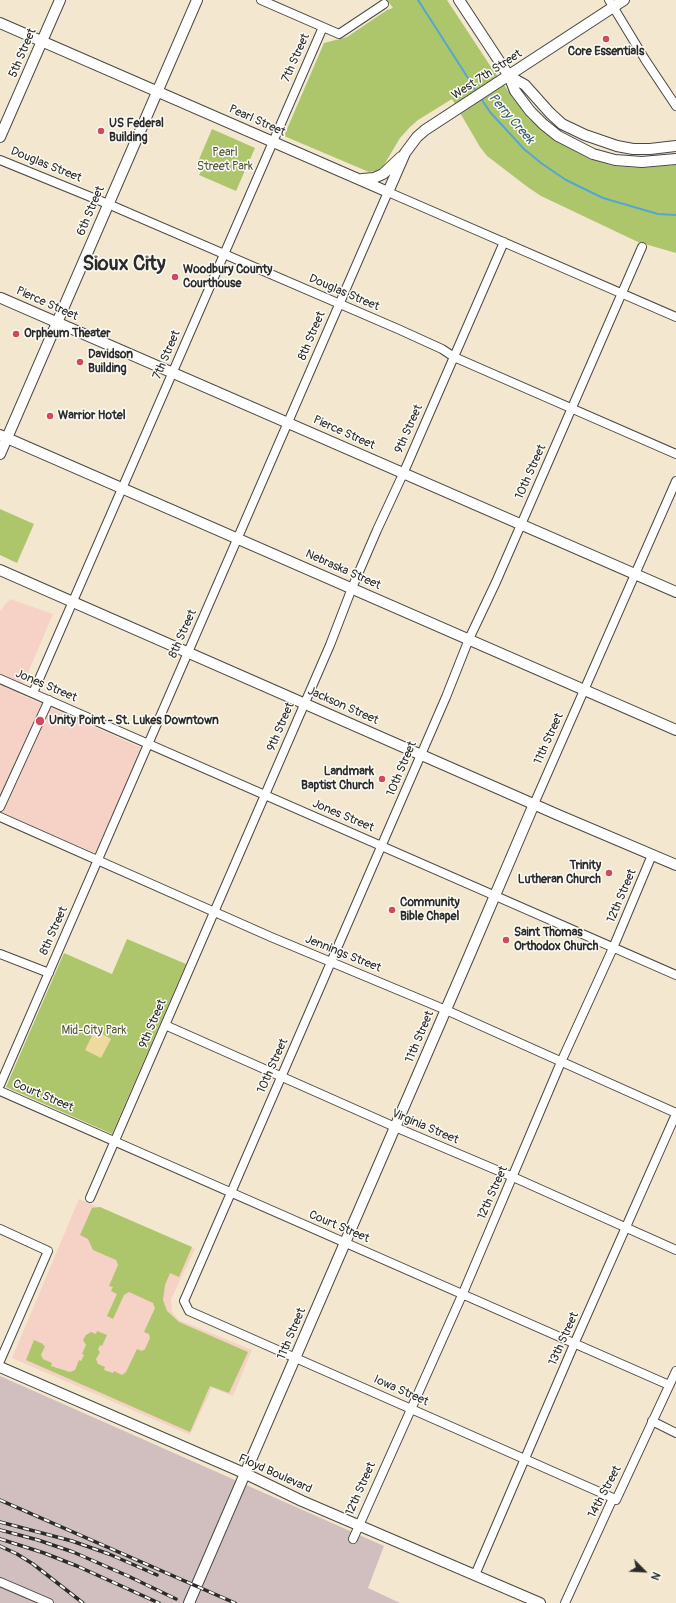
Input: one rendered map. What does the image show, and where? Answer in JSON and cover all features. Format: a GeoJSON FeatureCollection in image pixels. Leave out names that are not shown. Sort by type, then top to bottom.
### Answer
{"type":"FeatureCollection","features":[{"type":"Feature","properties":{"kind":"main road","name":"5th Street"},"geometry":{"type":"LineString","coordinates":[[0,138],[60,0]]}},
{"type":"Feature","properties":{"kind":"main road","name":"6th Street"},"geometry":{"type":"LineString","coordinates":[[0,454],[4,436],[57,322],[197,0]]}},
{"type":"Feature","properties":{"kind":"main road"},"geometry":{"type":"LineString","coordinates":[[459,0],[509,76],[515,91],[542,124],[571,144],[593,154],[615,160],[642,162],[676,159]]}},
{"type":"Feature","properties":{"kind":"main road","name":"West 7th Street"},"geometry":{"type":"LineString","coordinates":[[388,192],[405,153],[417,137],[509,76],[611,4],[624,0]]}},
{"type":"Feature","properties":{"kind":"main road","name":"Pearl Street"},"geometry":{"type":"LineString","coordinates":[[0,23],[388,192]]}},
{"type":"Feature","properties":{"kind":"main road"},"geometry":{"type":"LineString","coordinates":[[509,76],[525,84],[550,113],[562,124],[585,135],[617,146],[633,149],[676,146]]}},
{"type":"Feature","properties":{"kind":"main road"},"geometry":{"type":"LineString","coordinates":[[360,179],[374,178],[384,174],[405,153]]}},
{"type":"Feature","properties":{"kind":"main road","name":"Pierce Street"},"geometry":{"type":"LineString","coordinates":[[1,298],[676,592]]}},
{"type":"Feature","properties":{"kind":"main road","name":"Nebraska Street"},"geometry":{"type":"LineString","coordinates":[[4,436],[676,730]]}},
{"type":"Feature","properties":{"kind":"main road","name":"Jackson Street"},"geometry":{"type":"LineString","coordinates":[[0,570],[304,704],[676,865]]}},
{"type":"Feature","properties":{"kind":"main road","name":"11th Street"},"geometry":{"type":"LineString","coordinates":[[188,1603],[296,1359],[344,1243],[534,804]]}},
{"type":"Feature","properties":{"kind":"main road","name":"Floyd Boulevard"},"geometry":{"type":"LineString","coordinates":[[0,1367],[540,1603]]}},
{"type":"Feature","properties":{"kind":"street"},"geometry":{"type":"LineString","coordinates":[[261,0],[339,34],[384,4]]}},
{"type":"Feature","properties":{"kind":"street"},"geometry":{"type":"LineString","coordinates":[[611,4],[676,106]]}},
{"type":"Feature","properties":{"kind":"street","name":"7th Street"},"geometry":{"type":"LineString","coordinates":[[33,693],[322,27]]}},
{"type":"Feature","properties":{"kind":"street","name":"Douglas Street"},"geometry":{"type":"LineString","coordinates":[[0,160],[108,204],[339,304],[442,349],[454,357],[676,454]]}},
{"type":"Feature","properties":{"kind":"street","name":"Pearl Street"},"geometry":{"type":"LineString","coordinates":[[388,192],[676,317]]}},
{"type":"Feature","properties":{"kind":"street","name":"8th Street"},"geometry":{"type":"LineString","coordinates":[[0,1085],[388,192]]}},
{"type":"Feature","properties":{"kind":"street","name":"9th Street"},"geometry":{"type":"LineString","coordinates":[[90,1198],[330,645],[352,588],[504,242]]}},
{"type":"Feature","properties":{"kind":"street","name":"10th Street"},"geometry":{"type":"LineString","coordinates":[[184,1301],[382,846],[469,639],[572,409],[642,247]]}},
{"type":"Feature","properties":{"kind":"street","name":"11th Street"},"geometry":{"type":"LineString","coordinates":[[534,804],[676,481]]}},
{"type":"Feature","properties":{"kind":"street","name":"Jones Street"},"geometry":{"type":"LineString","coordinates":[[0,679],[676,976]]}},
{"type":"Feature","properties":{"kind":"street"},"geometry":{"type":"LineString","coordinates":[[0,807],[49,700]]}},
{"type":"Feature","properties":{"kind":"street","name":"Jennings Street"},"geometry":{"type":"LineString","coordinates":[[0,817],[331,962],[446,1010],[676,1114]]}},
{"type":"Feature","properties":{"kind":"street","name":"12th Street"},"geometry":{"type":"LineString","coordinates":[[353,1539],[463,1293],[561,1062],[613,948],[652,855]]}},
{"type":"Feature","properties":{"kind":"street"},"geometry":{"type":"LineString","coordinates":[[0,954],[49,973]]}},
{"type":"Feature","properties":{"kind":"street","name":"Virginia Street"},"geometry":{"type":"LineString","coordinates":[[165,1025],[395,1127],[513,1176],[676,1250]]}},
{"type":"Feature","properties":{"kind":"street","name":"Court Street"},"geometry":{"type":"LineString","coordinates":[[0,1091],[344,1243],[463,1293],[670,1384]]}},
{"type":"Feature","properties":{"kind":"street","name":"13th Street"},"geometry":{"type":"LineString","coordinates":[[475,1575],[575,1342],[676,1114]]}},
{"type":"Feature","properties":{"kind":"street"},"geometry":{"type":"LineString","coordinates":[[0,1229],[48,1251],[0,1361]]}},
{"type":"Feature","properties":{"kind":"street","name":"Iowa Street"},"geometry":{"type":"LineString","coordinates":[[184,1301],[189,1311],[613,1498]]}},
{"type":"Feature","properties":{"kind":"street","name":"14th Street"},"geometry":{"type":"LineString","coordinates":[[565,1603],[613,1498],[616,1500],[676,1371]]}},
{"type":"Feature","properties":{"kind":"street"},"geometry":{"type":"LineString","coordinates":[[652,1421],[676,1433]]}},
{"type":"Feature","properties":{"kind":"street"},"geometry":{"type":"LineString","coordinates":[[0,1582],[49,1603]]}},
{"type":"Feature","properties":{"kind":"shaded area","name":"Unity Point - St. Lukes Downtown"},"geometry":{"type":"Polygon","coordinates":[[[10,599],[53,614],[19,694],[142,748],[95,853],[0,812],[0,611],[10,599]]]}},
{"type":"Feature","properties":{"kind":"shaded area"},"geometry":{"type":"Polygon","coordinates":[[[79,1199],[195,1249],[171,1299],[172,1312],[179,1320],[252,1350],[233,1396],[212,1388],[190,1435],[12,1358],[79,1199]]]}},
{"type":"Feature","properties":{"kind":"shaded area"},"geometry":{"type":"Polygon","coordinates":[[[0,1376],[384,1546],[368,1588],[400,1603],[0,1603],[0,1376]]]}},
{"type":"Feature","properties":{"kind":"green space"},"geometry":{"type":"Polygon","coordinates":[[[387,0],[447,0],[491,67],[528,118],[555,140],[590,159],[613,166],[641,168],[676,165],[676,253],[638,242],[541,196],[529,188],[487,156],[480,147],[452,99],[418,120],[409,128],[400,138],[381,170],[369,172],[284,136],[324,43],[347,37],[387,10],[393,8],[387,0]]]}},
{"type":"Feature","properties":{"kind":"green space","name":"Pearl Street Park"},"geometry":{"type":"Polygon","coordinates":[[[212,129],[255,148],[236,191],[199,175],[203,167],[197,164],[212,129]]]}},
{"type":"Feature","properties":{"kind":"green space"},"geometry":{"type":"Polygon","coordinates":[[[0,509],[34,524],[17,563],[0,555],[0,509]]]}},
{"type":"Feature","properties":{"kind":"green space","name":"Mid-City Park"},"geometry":{"type":"Polygon","coordinates":[[[127,939],[186,964],[112,1134],[6,1087],[64,953],[112,974],[127,939]]]}},
{"type":"Feature","properties":{"kind":"green space"},"geometry":{"type":"Polygon","coordinates":[[[100,1207],[192,1247],[179,1277],[170,1273],[165,1285],[163,1300],[167,1311],[179,1322],[248,1352],[229,1393],[210,1386],[190,1432],[26,1360],[34,1340],[45,1346],[41,1355],[43,1359],[52,1363],[51,1366],[70,1372],[75,1370],[79,1360],[81,1361],[84,1355],[82,1354],[86,1345],[83,1340],[86,1335],[91,1332],[96,1334],[97,1331],[107,1335],[102,1346],[100,1345],[98,1350],[100,1352],[96,1359],[98,1364],[105,1367],[104,1370],[113,1373],[114,1371],[122,1375],[126,1372],[137,1349],[142,1351],[145,1349],[150,1338],[149,1334],[144,1332],[155,1308],[153,1303],[129,1292],[124,1295],[113,1319],[107,1316],[117,1294],[111,1291],[113,1287],[109,1286],[118,1265],[116,1260],[93,1250],[88,1239],[80,1235],[92,1208],[100,1207]]]}},
{"type":"Feature","properties":{"kind":"sand"},"geometry":{"type":"Polygon","coordinates":[[[95,1030],[111,1039],[101,1058],[85,1050],[95,1030]]]}},
{"type":"Feature","properties":{"kind":"waterway","name":"Perry Creek"},"geometry":{"type":"LineString","coordinates":[[418,0],[477,92]]}},
{"type":"Feature","properties":{"kind":"waterway","name":"Perry Creek"},"geometry":{"type":"LineString","coordinates":[[480,97],[490,112],[524,149],[566,180],[603,198],[658,214],[676,215]]}},
{"type":"Feature","properties":{"kind":"railway"},"geometry":{"type":"LineString","coordinates":[[0,1500],[235,1603]]}},
{"type":"Feature","properties":{"kind":"railway"},"geometry":{"type":"LineString","coordinates":[[0,1522],[72,1541],[109,1554],[157,1575]]}},
{"type":"Feature","properties":{"kind":"railway"},"geometry":{"type":"LineString","coordinates":[[0,1530],[38,1540],[73,1552],[176,1599]]}},
{"type":"Feature","properties":{"kind":"railway"},"geometry":{"type":"LineString","coordinates":[[0,1539],[44,1553],[77,1566],[159,1603]]}},
{"type":"Feature","properties":{"kind":"railway"},"geometry":{"type":"LineString","coordinates":[[0,1546],[33,1564],[83,1603]]}},
{"type":"Feature","properties":{"kind":"place","name":"Core Essentials"},"geometry":{"type":"Point","coordinates":[606,39]}},
{"type":"Feature","properties":{"kind":"place","name":"US Federal Building"},"geometry":{"type":"Point","coordinates":[101,131]}},
{"type":"Feature","properties":{"kind":"place","name":"Woodbury County Courthouse"},"geometry":{"type":"Point","coordinates":[175,277]}},
{"type":"Feature","properties":{"kind":"place","name":"Orpheum Theater"},"geometry":{"type":"Point","coordinates":[16,334]}},
{"type":"Feature","properties":{"kind":"place","name":"Davidson Building"},"geometry":{"type":"Point","coordinates":[80,362]}},
{"type":"Feature","properties":{"kind":"place","name":"Warrior Hotel"},"geometry":{"type":"Point","coordinates":[50,416]}},
{"type":"Feature","properties":{"kind":"place","name":"Unity Point - St. Lukes Downtown"},"geometry":{"type":"Point","coordinates":[40,721]}},
{"type":"Feature","properties":{"kind":"place","name":"Landmark Baptist Church"},"geometry":{"type":"Point","coordinates":[382,779]}},
{"type":"Feature","properties":{"kind":"place","name":"Trinity Lutheran Church"},"geometry":{"type":"Point","coordinates":[609,873]}},
{"type":"Feature","properties":{"kind":"place","name":"Community Bible Chapel"},"geometry":{"type":"Point","coordinates":[392,910]}},
{"type":"Feature","properties":{"kind":"place","name":"Saint Thomas Orthodox Church"},"geometry":{"type":"Point","coordinates":[506,940]}},
{"type":"Feature","properties":{"kind":"district","name":"Sioux City"},"geometry":{"type":"Point","coordinates":[124,265]}}]}
